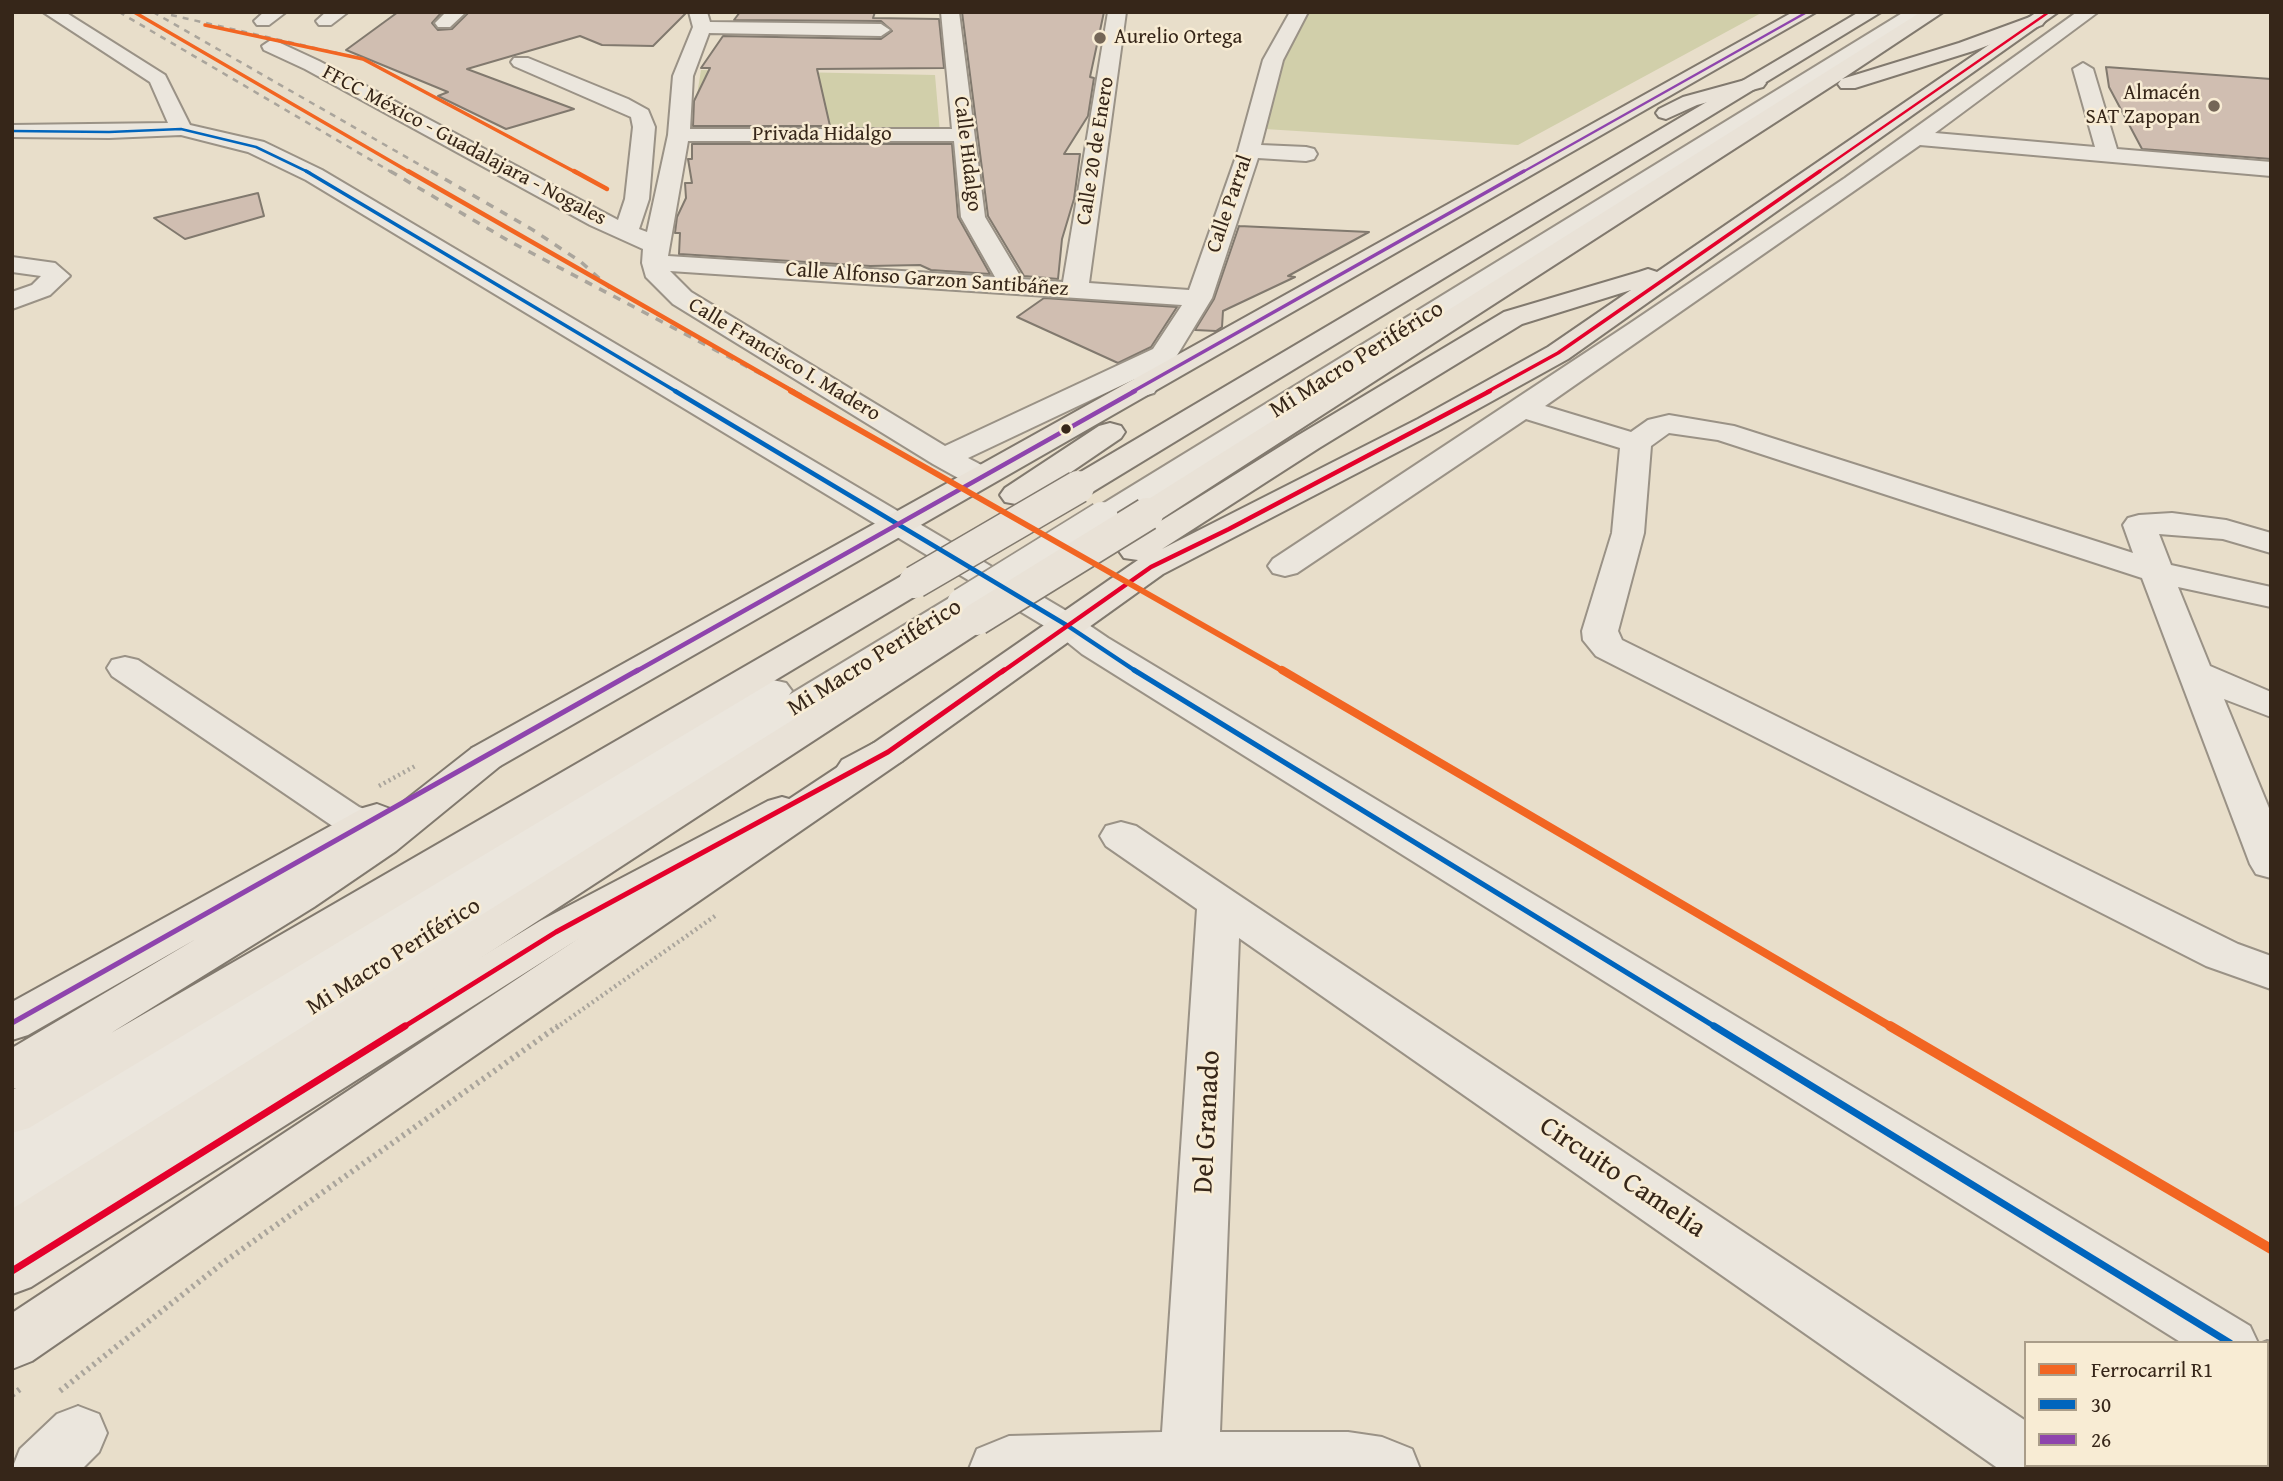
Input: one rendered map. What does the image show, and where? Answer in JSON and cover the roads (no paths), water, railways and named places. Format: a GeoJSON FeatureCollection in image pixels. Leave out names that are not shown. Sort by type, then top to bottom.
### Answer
{"type":"FeatureCollection","features":[{"type":"Feature","properties":{"kind":"main road"},"geometry":{"type":"LineString","coordinates":[[12,1023],[1807,12]]}},
{"type":"Feature","properties":{"kind":"main road"},"geometry":{"type":"LineString","coordinates":[[12,1236],[1086,504],[1872,12]]}},
{"type":"Feature","properties":{"kind":"main road"},"geometry":{"type":"LineString","coordinates":[[12,1114],[949,599],[1147,514],[1934,12]]}},
{"type":"Feature","properties":{"kind":"main road"},"geometry":{"type":"LineString","coordinates":[[1803,98],[1966,47],[2043,16]]}},
{"type":"Feature","properties":{"kind":"main road"},"geometry":{"type":"LineString","coordinates":[[1140,561],[1508,382],[1558,353],[2043,16]]}},
{"type":"Feature","properties":{"kind":"main road"},"geometry":{"type":"LineString","coordinates":[[1016,495],[1094,441],[1639,126],[1690,101],[1756,83]]}},
{"type":"Feature","properties":{"kind":"main road"},"geometry":{"type":"LineString","coordinates":[[1473,200],[1560,172]]}},
{"type":"Feature","properties":{"kind":"main road"},"geometry":{"type":"LineString","coordinates":[[23,1362],[1068,626],[1140,561],[1308,442],[1513,318],[1680,267]]}},
{"type":"Feature","properties":{"kind":"main road","name":"Calle Francisco I. Madero"},"geometry":{"type":"LineString","coordinates":[[980,477],[1140,561]]}},
{"type":"Feature","properties":{"kind":"main road"},"geometry":{"type":"LineString","coordinates":[[12,1271],[556,932],[888,752]]}},
{"type":"Feature","properties":{"kind":"main road"},"geometry":{"type":"LineString","coordinates":[[12,1071],[299,897],[381,841],[486,758]]}},
{"type":"Feature","properties":{"kind":"street"},"geometry":{"type":"LineString","coordinates":[[52,12],[158,79],[175,117]]}},
{"type":"Feature","properties":{"kind":"street","name":"Calle Hidalgo"},"geometry":{"type":"LineString","coordinates":[[950,12],[973,217],[1013,286]]}},
{"type":"Feature","properties":{"kind":"street","name":"Calle 20 de Enero"},"geometry":{"type":"LineString","coordinates":[[1075,290],[1117,12]]}},
{"type":"Feature","properties":{"kind":"street","name":"Calle Parral"},"geometry":{"type":"LineString","coordinates":[[1144,387],[1199,298],[1248,151],[1273,60],[1299,12]]}},
{"type":"Feature","properties":{"kind":"street","name":"Mi Macro Periférico"},"geometry":{"type":"LineString","coordinates":[[12,1194],[949,599],[1086,504],[1898,12]]}},
{"type":"Feature","properties":{"kind":"street","name":"Mi Macro Periférico"},"geometry":{"type":"LineString","coordinates":[[1086,504],[1917,12]]}},
{"type":"Feature","properties":{"kind":"street"},"geometry":{"type":"LineString","coordinates":[[1285,566],[1662,315],[2089,12]]}},
{"type":"Feature","properties":{"kind":"street"},"geometry":{"type":"LineString","coordinates":[[656,254],[679,135],[683,76],[700,20],[881,30]]}},
{"type":"Feature","properties":{"kind":"street","name":"FFCC México - Guadalajara - Nogales"},"geometry":{"type":"LineString","coordinates":[[271,46],[313,65],[482,159],[625,233],[656,254]]}},
{"type":"Feature","properties":{"kind":"street"},"geometry":{"type":"LineString","coordinates":[[521,62],[634,108],[641,114],[644,127],[637,199],[625,233]]}},
{"type":"Feature","properties":{"kind":"street"},"geometry":{"type":"LineString","coordinates":[[2083,69],[2108,154]]}},
{"type":"Feature","properties":{"kind":"street"},"geometry":{"type":"LineString","coordinates":[[145,105],[256,147],[314,175],[1068,626],[1107,654],[2227,1341]]}},
{"type":"Feature","properties":{"kind":"street"},"geometry":{"type":"LineString","coordinates":[[12,131],[109,132],[175,117]]}},
{"type":"Feature","properties":{"kind":"street","name":"Privada Hidalgo"},"geometry":{"type":"LineString","coordinates":[[679,135],[964,135]]}},
{"type":"Feature","properties":{"kind":"street"},"geometry":{"type":"LineString","coordinates":[[1914,138],[2271,169]]}},
{"type":"Feature","properties":{"kind":"street"},"geometry":{"type":"LineString","coordinates":[[1248,151],[1306,153]]}},
{"type":"Feature","properties":{"kind":"street","name":"Calle Alfonso Garzon Santibáñez"},"geometry":{"type":"LineString","coordinates":[[656,254],[1013,286],[1199,298]]}},
{"type":"Feature","properties":{"kind":"street","name":"Calle Francisco I. Madero"},"geometry":{"type":"LineString","coordinates":[[656,254],[659,277],[682,298],[944,458],[980,477]]}},
{"type":"Feature","properties":{"kind":"street"},"geometry":{"type":"LineString","coordinates":[[12,264],[46,268],[57,276],[41,290],[12,301]]}},
{"type":"Feature","properties":{"kind":"street"},"geometry":{"type":"LineString","coordinates":[[944,458],[1166,354]]}},
{"type":"Feature","properties":{"kind":"street"},"geometry":{"type":"LineString","coordinates":[[1522,408],[1636,443]]}},
{"type":"Feature","properties":{"kind":"street"},"geometry":{"type":"LineString","coordinates":[[2271,597],[2157,572],[1723,432],[1669,424],[1658,426],[1636,443],[1628,533],[1600,631],[1601,640],[1609,648],[2222,955],[2271,973]]}},
{"type":"Feature","properties":{"kind":"street"},"geometry":{"type":"LineString","coordinates":[[2271,543],[2225,530],[2172,523],[2139,525],[2194,673],[2271,863]]}},
{"type":"Feature","properties":{"kind":"street","name":"Mi Macro Periférico"},"geometry":{"type":"LineString","coordinates":[[12,1149],[949,599]]}},
{"type":"Feature","properties":{"kind":"street"},"geometry":{"type":"LineString","coordinates":[[125,668],[345,816],[365,823]]}},
{"type":"Feature","properties":{"kind":"street"},"geometry":{"type":"LineString","coordinates":[[2194,673],[2271,706]]}},
{"type":"Feature","properties":{"kind":"street"},"geometry":{"type":"LineString","coordinates":[[1121,836],[1219,902]]}},
{"type":"Feature","properties":{"kind":"street","name":"Circuito Camelia"},"geometry":{"type":"LineString","coordinates":[[1219,902],[2024,1453]]}},
{"type":"Feature","properties":{"kind":"street","name":"Del Granado"},"geometry":{"type":"LineString","coordinates":[[1190,1459],[1219,902]]}},
{"type":"Feature","properties":{"kind":"street"},"geometry":{"type":"LineString","coordinates":[[1003,1466],[1190,1459],[1348,1460],[1391,1469]]}},
{"type":"Feature","properties":{"kind":"railway"},"geometry":{"type":"LineString","coordinates":[[119,12],[393,173]]}},
{"type":"Feature","properties":{"kind":"railway"},"geometry":{"type":"LineString","coordinates":[[153,12],[434,173]]}},
{"type":"Feature","properties":{"kind":"railway"},"geometry":{"type":"LineString","coordinates":[[171,15],[363,59],[577,173]]}},
{"type":"Feature","properties":{"kind":"railway"},"geometry":{"type":"LineString","coordinates":[[390,171],[509,241],[795,392]]}},
{"type":"Feature","properties":{"kind":"railway"},"geometry":{"type":"LineString","coordinates":[[431,171],[533,230],[581,262],[610,288]]}},
{"type":"Feature","properties":{"kind":"railway"},"geometry":{"type":"LineString","coordinates":[[574,171],[607,189]]}},
{"type":"Feature","properties":{"kind":"railway"},"geometry":{"type":"LineString","coordinates":[[792,391],[804,397]]}},
{"type":"Feature","properties":{"kind":"rail line","name":"R1"},"geometry":{"type":"LineString","coordinates":[[134,12],[616,292],[1162,600],[2271,1249]]}},
{"type":"Feature","properties":{"kind":"rail line","name":"R1"},"geometry":{"type":"LineString","coordinates":[[205,25],[363,59],[607,189]]}},
{"type":"Feature","properties":{"kind":"place","name":"Aurelio Ortega"},"geometry":{"type":"Point","coordinates":[1100,38]}},
{"type":"Feature","properties":{"kind":"place","name":"Almacén SAT Zapopan"},"geometry":{"type":"Point","coordinates":[2214,106]}}]}
